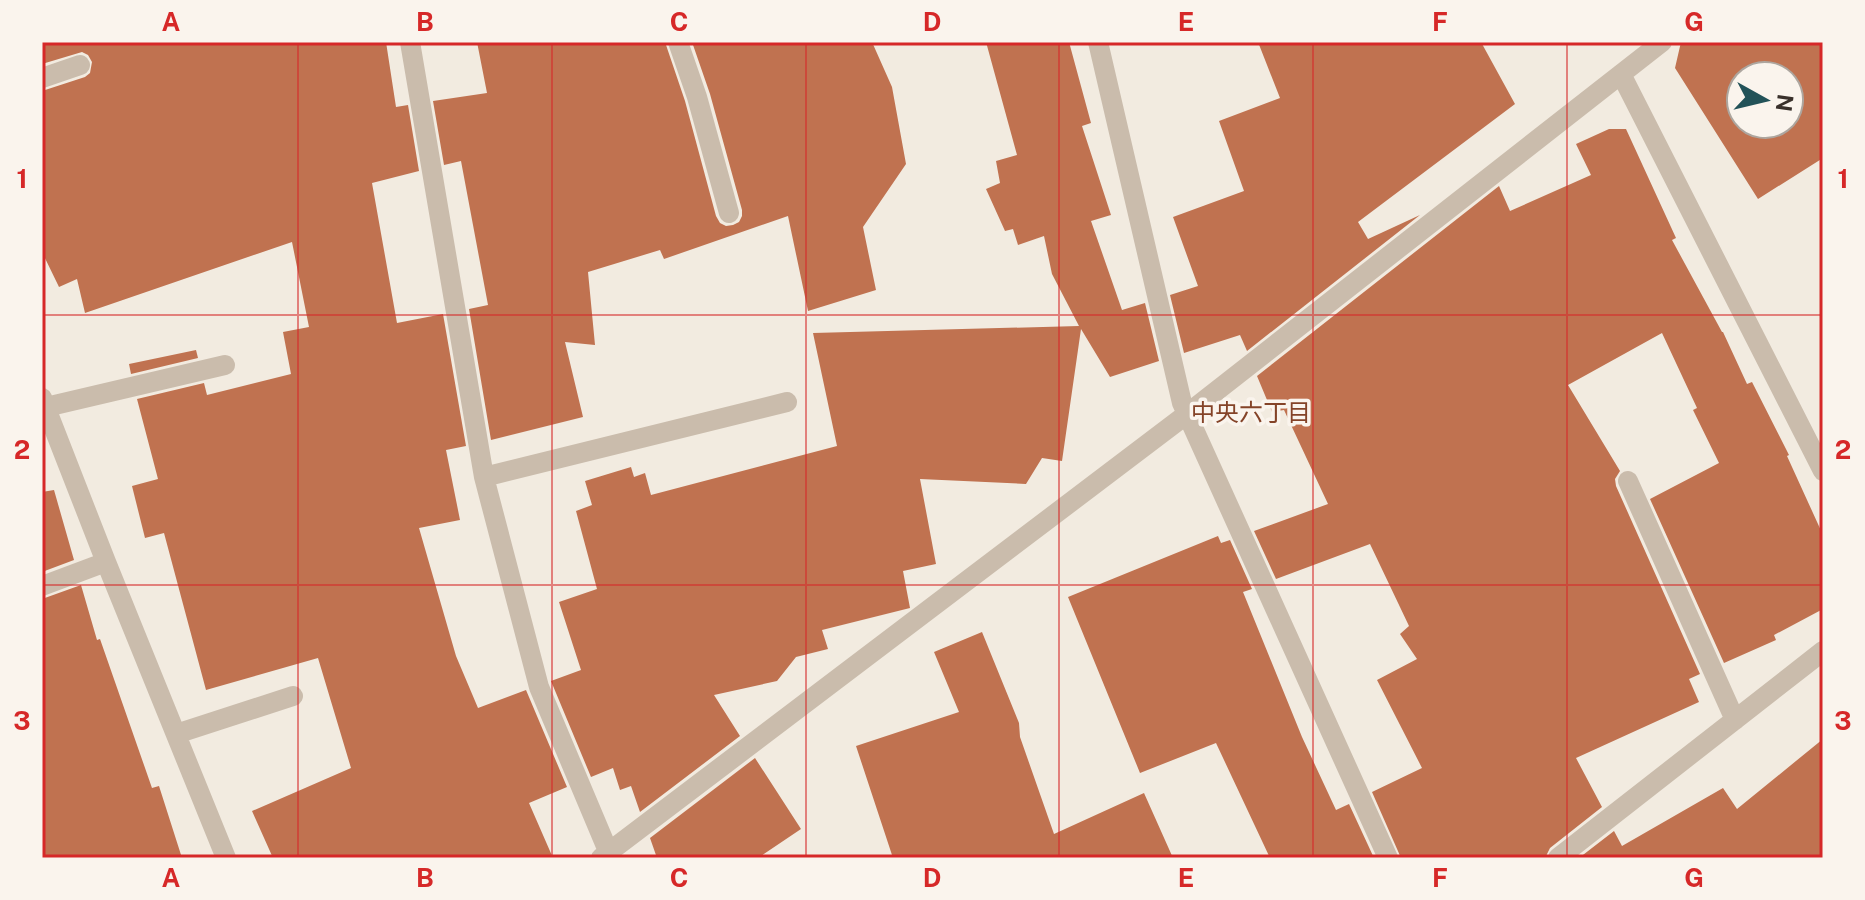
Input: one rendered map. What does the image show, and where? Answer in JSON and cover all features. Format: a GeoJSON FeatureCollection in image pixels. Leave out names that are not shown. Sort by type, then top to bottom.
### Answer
{"type":"FeatureCollection","features":[{"type":"Feature","properties":{"kind":"street"},"geometry":{"type":"LineString","coordinates":[[410,42],[484,477],[539,687],[607,856],[1187,414],[1662,42]]}},
{"type":"Feature","properties":{"kind":"street"},"geometry":{"type":"LineString","coordinates":[[678,42],[697,97],[729,213]]}},
{"type":"Feature","properties":{"kind":"street"},"geometry":{"type":"LineString","coordinates":[[1098,42],[1182,403],[1388,858]]}},
{"type":"Feature","properties":{"kind":"street"},"geometry":{"type":"LineString","coordinates":[[42,78],[80,65]]}},
{"type":"Feature","properties":{"kind":"street"},"geometry":{"type":"LineString","coordinates":[[1621,74],[1823,471]]}},
{"type":"Feature","properties":{"kind":"street"},"geometry":{"type":"LineString","coordinates":[[225,365],[44,402],[226,858]]}},
{"type":"Feature","properties":{"kind":"street"},"geometry":{"type":"LineString","coordinates":[[484,477],[787,402]]}},
{"type":"Feature","properties":{"kind":"street"},"geometry":{"type":"LineString","coordinates":[[1628,481],[1735,720]]}},
{"type":"Feature","properties":{"kind":"street"},"geometry":{"type":"LineString","coordinates":[[42,586],[106,562]]}},
{"type":"Feature","properties":{"kind":"street"},"geometry":{"type":"LineString","coordinates":[[1558,858],[1823,651]]}},
{"type":"Feature","properties":{"kind":"street"},"geometry":{"type":"LineString","coordinates":[[176,734],[293,696]]}},
{"type":"Feature","properties":{"kind":"building"},"geometry":{"type":"Polygon","coordinates":[[[42,42],[386,42],[396,107],[408,105],[419,171],[372,183],[397,323],[443,314],[466,446],[446,450],[460,520],[419,528],[456,656],[478,708],[526,690],[567,787],[529,803],[553,858],[273,858],[252,811],[351,768],[318,658],[206,690],[164,533],[145,538],[132,486],[158,479],[137,399],[204,383],[207,395],[291,374],[283,332],[309,327],[292,242],[85,313],[77,279],[59,287],[42,252],[42,91],[85,77],[90,73],[92,62],[82,52],[42,64],[42,42]]]}},
{"type":"Feature","properties":{"kind":"building"},"geometry":{"type":"Polygon","coordinates":[[[477,42],[665,42],[685,101],[716,216],[726,226],[739,222],[742,210],[710,94],[692,42],[872,42],[892,87],[906,164],[863,227],[876,290],[808,311],[788,216],[664,259],[660,250],[588,272],[595,345],[565,342],[583,417],[491,440],[469,309],[488,305],[461,161],[444,165],[433,101],[487,93],[477,42]]]}},
{"type":"Feature","properties":{"kind":"building"},"geometry":{"type":"Polygon","coordinates":[[[986,42],[1069,42],[1091,123],[1082,126],[1111,215],[1091,221],[1122,310],[1145,303],[1159,361],[1110,377],[1081,329],[1062,461],[1042,458],[1026,484],[920,479],[936,564],[903,571],[910,608],[822,630],[828,649],[796,657],[777,681],[714,695],[740,736],[640,812],[631,786],[620,790],[613,768],[591,777],[551,681],[581,670],[559,602],[597,589],[576,511],[592,505],[585,481],[631,467],[634,477],[645,473],[651,495],[837,446],[813,333],[1079,326],[1052,274],[1044,236],[1018,245],[1013,229],[1005,231],[986,189],[1000,183],[996,161],[1017,155],[986,42]]]}},
{"type":"Feature","properties":{"kind":"building"},"geometry":{"type":"Polygon","coordinates":[[[1258,42],[1481,42],[1515,104],[1358,222],[1368,239],[1420,215],[1247,351],[1240,335],[1184,353],[1170,295],[1198,286],[1173,217],[1244,191],[1219,121],[1280,98],[1258,42]]]}},
{"type":"Feature","properties":{"kind":"building"},"geometry":{"type":"Polygon","coordinates":[[[1681,42],[1823,42],[1823,158],[1758,199],[1675,68],[1681,42]]]}},
{"type":"Feature","properties":{"kind":"building"},"geometry":{"type":"Polygon","coordinates":[[[1609,129],[1626,129],[1676,238],[1672,240],[1723,332],[1747,384],[1752,382],[1789,455],[1823,535],[1823,609],[1774,635],[1776,640],[1724,663],[1650,499],[1719,463],[1693,410],[1697,408],[1662,333],[1568,385],[1620,471],[1615,479],[1616,486],[1700,674],[1689,679],[1699,702],[1576,758],[1602,807],[1550,848],[1545,858],[1401,858],[1372,792],[1422,768],[1377,680],[1417,659],[1400,634],[1409,626],[1370,544],[1276,579],[1254,531],[1328,504],[1284,410],[1272,412],[1257,376],[1499,186],[1510,211],[1591,175],[1576,144],[1609,129]]]}},
{"type":"Feature","properties":{"kind":"building"},"geometry":{"type":"Polygon","coordinates":[[[196,350],[198,358],[131,374],[129,364],[196,350]]]}},
{"type":"Feature","properties":{"kind":"building"},"geometry":{"type":"Polygon","coordinates":[[[54,490],[74,560],[42,572],[42,492],[54,490]]]}},
{"type":"Feature","properties":{"kind":"building"},"geometry":{"type":"Polygon","coordinates":[[[1218,536],[1221,543],[1230,540],[1252,589],[1243,592],[1302,737],[1336,810],[1349,804],[1374,858],[1270,858],[1216,743],[1140,773],[1068,597],[1218,536]]]}},
{"type":"Feature","properties":{"kind":"building"},"geometry":{"type":"Polygon","coordinates":[[[81,585],[97,640],[100,639],[152,788],[159,786],[182,858],[42,858],[42,599],[81,585]]]}},
{"type":"Feature","properties":{"kind":"building"},"geometry":{"type":"Polygon","coordinates":[[[982,632],[1019,723],[1020,737],[1054,834],[1144,793],[1173,858],[893,858],[856,746],[959,712],[934,652],[982,632]]]}},
{"type":"Feature","properties":{"kind":"building"},"geometry":{"type":"Polygon","coordinates":[[[1823,739],[1823,858],[1579,858],[1614,831],[1622,846],[1723,788],[1737,809],[1823,739]]]}},
{"type":"Feature","properties":{"kind":"building"},"geometry":{"type":"Polygon","coordinates":[[[755,758],[801,829],[758,858],[657,858],[650,838],[755,758]]]}},
{"type":"Feature","properties":{"kind":"district","name":"中央六丁目"},"geometry":{"type":"Point","coordinates":[1251,413]}}]}
